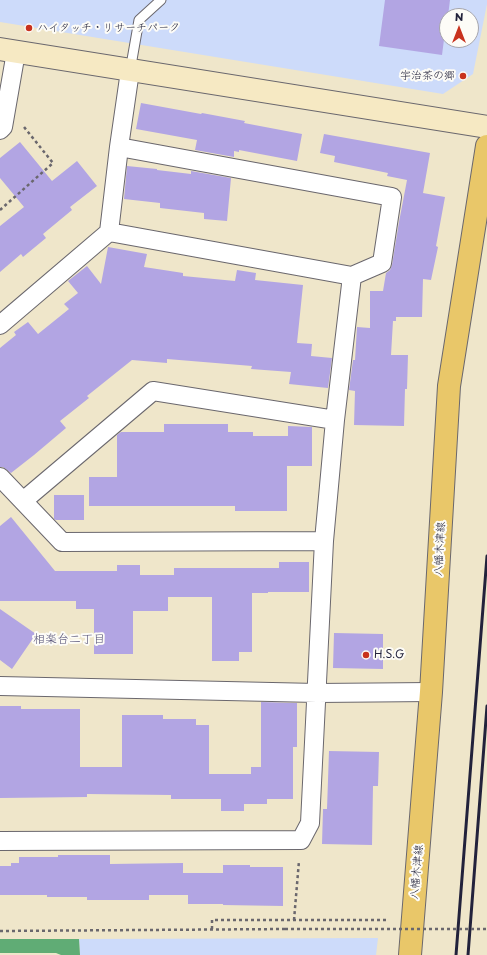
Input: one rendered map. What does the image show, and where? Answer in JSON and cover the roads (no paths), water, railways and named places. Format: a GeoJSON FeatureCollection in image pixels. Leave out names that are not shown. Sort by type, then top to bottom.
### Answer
{"type":"FeatureCollection","features":[{"type":"Feature","properties":{"kind":"main road","name":"八幡木津線"},"geometry":{"type":"LineString","coordinates":[[410,955],[431,692],[449,386],[487,146]]}},
{"type":"Feature","properties":{"kind":"street"},"geometry":{"type":"LineString","coordinates":[[2,124],[8,50],[130,71],[487,127]]}},
{"type":"Feature","properties":{"kind":"street"},"geometry":{"type":"LineString","coordinates":[[0,325],[108,232],[130,71]]}},
{"type":"Feature","properties":{"kind":"street"},"geometry":{"type":"LineString","coordinates":[[108,232],[352,276],[382,263],[392,197],[119,147]]}},
{"type":"Feature","properties":{"kind":"street"},"geometry":{"type":"LineString","coordinates":[[0,841],[301,840],[310,824],[324,542],[335,420],[352,276]]}},
{"type":"Feature","properties":{"kind":"street"},"geometry":{"type":"LineString","coordinates":[[23,501],[153,391],[335,420]]}},
{"type":"Feature","properties":{"kind":"street"},"geometry":{"type":"LineString","coordinates":[[0,477],[62,542],[324,542]]}},
{"type":"Feature","properties":{"kind":"street"},"geometry":{"type":"LineString","coordinates":[[0,686],[317,693],[431,692]]}},
{"type":"Feature","properties":{"kind":"lane"},"geometry":{"type":"LineString","coordinates":[[130,71],[138,20],[161,0]]}},
{"type":"Feature","properties":{"kind":"railway"},"geometry":{"type":"LineString","coordinates":[[456,955],[487,556]]}},
{"type":"Feature","properties":{"kind":"railway"},"geometry":{"type":"LineString","coordinates":[[468,955],[487,706]]}},
{"type":"Feature","properties":{"kind":"place","name":"ハイタッチ・リサーチパーク"},"geometry":{"type":"Point","coordinates":[29,28]}},
{"type":"Feature","properties":{"kind":"place","name":"宇治茶の郷"},"geometry":{"type":"Point","coordinates":[463,76]}},
{"type":"Feature","properties":{"kind":"place","name":"H.S.G"},"geometry":{"type":"Point","coordinates":[366,655]}},
{"type":"Feature","properties":{"kind":"district","name":"相楽台二丁目"},"geometry":{"type":"Point","coordinates":[69,640]}}]}
